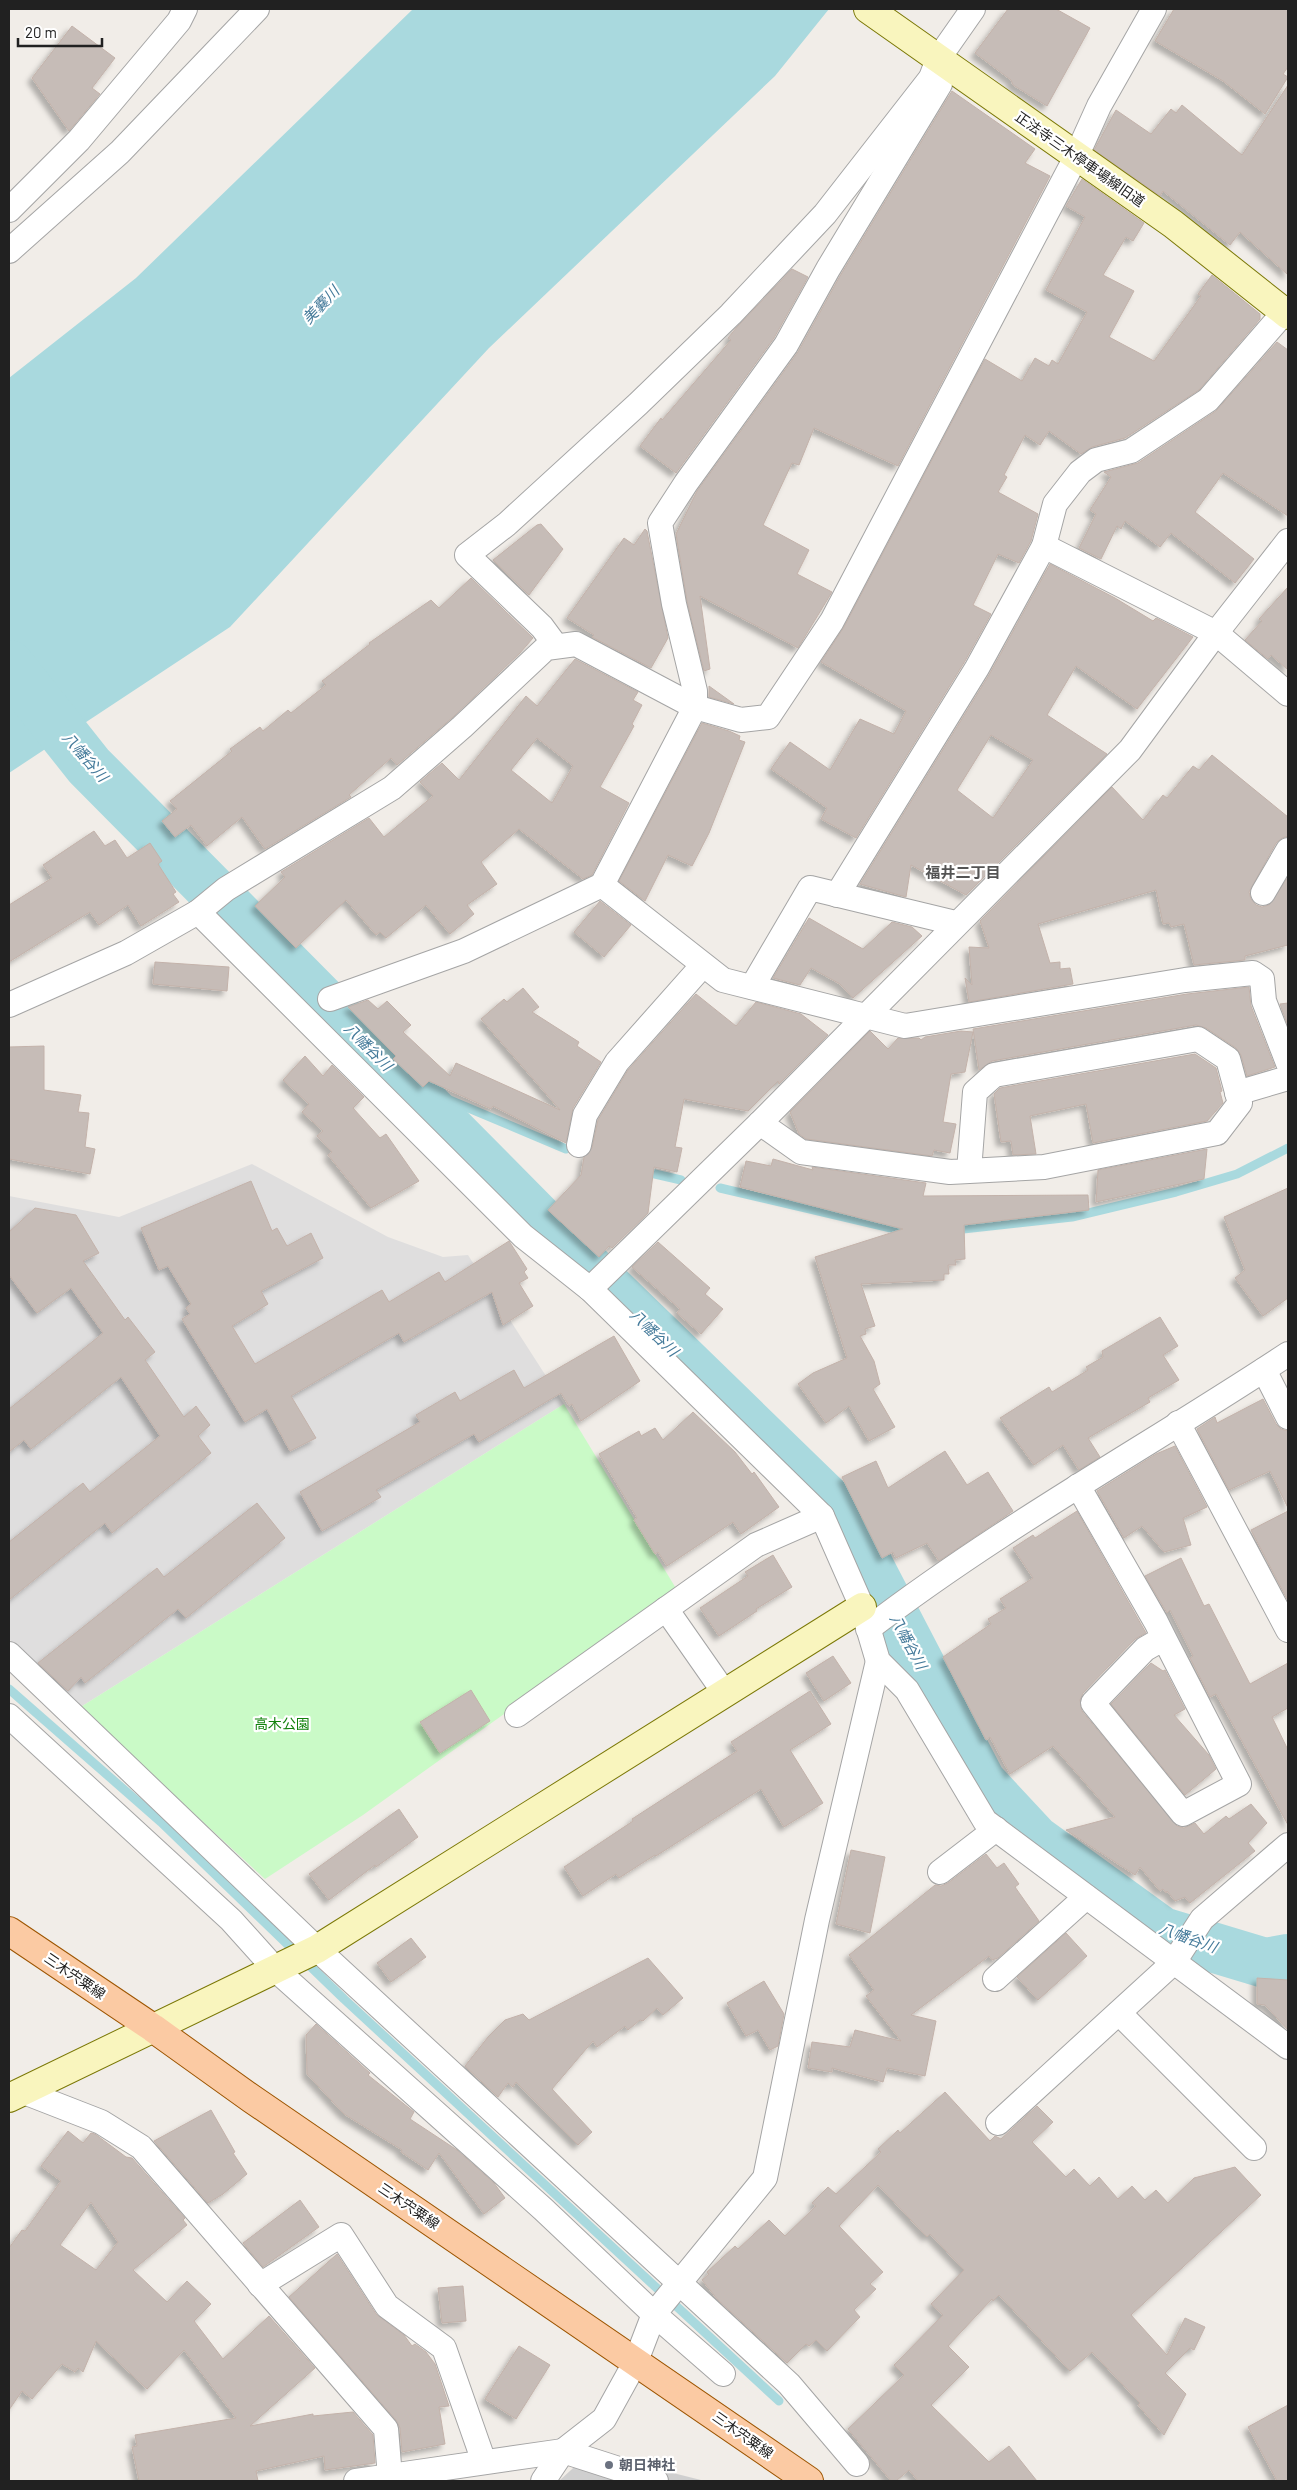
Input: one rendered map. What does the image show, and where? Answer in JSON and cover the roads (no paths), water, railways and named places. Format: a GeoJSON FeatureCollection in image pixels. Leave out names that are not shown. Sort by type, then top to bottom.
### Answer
{"type":"FeatureCollection","features":[{"type":"Feature","properties":{"kind":"main road","name":"三木宍粟線"},"geometry":{"type":"LineString","coordinates":[[9,1931],[153,2028],[260,2104],[809,2481]]}},
{"type":"Feature","properties":{"kind":"street"},"geometry":{"type":"LineString","coordinates":[[9,210],[79,140],[179,21],[185,9]]}},
{"type":"Feature","properties":{"kind":"street"},"geometry":{"type":"LineString","coordinates":[[9,251],[120,152],[257,9]]}},
{"type":"Feature","properties":{"kind":"street","name":"正法寺三木停車場線旧道"},"geometry":{"type":"LineString","coordinates":[[868,9],[934,69],[1076,157],[1173,224],[1287,311]]}},
{"type":"Feature","properties":{"kind":"street"},"geometry":{"type":"LineString","coordinates":[[556,646],[542,626],[467,555],[507,524],[638,404],[731,314],[825,214],[934,69],[973,9]]}},
{"type":"Feature","properties":{"kind":"street"},"geometry":{"type":"LineString","coordinates":[[9,1005],[126,953],[198,912],[226,890],[392,788],[462,727],[546,648],[576,644],[695,707],[741,720],[768,717],[832,621],[1076,157],[1099,106],[1154,9]]}},
{"type":"Feature","properties":{"kind":"street"},"geometry":{"type":"LineString","coordinates":[[330,1000],[464,951],[602,885],[695,707],[695,691],[674,604],[660,523],[786,345],[828,269],[940,84],[934,69]]}},
{"type":"Feature","properties":{"kind":"street"},"geometry":{"type":"LineString","coordinates":[[838,895],[977,668],[1044,546],[1055,504],[1080,472],[1096,460],[1131,451],[1208,400],[1287,311]]}},
{"type":"Feature","properties":{"kind":"street"},"geometry":{"type":"LineString","coordinates":[[590,1289],[760,1122],[955,923],[1130,750],[1216,633],[1288,541]]}},
{"type":"Feature","properties":{"kind":"street"},"geometry":{"type":"LineString","coordinates":[[1044,546],[1216,633],[1288,694]]}},
{"type":"Feature","properties":{"kind":"street"},"geometry":{"type":"LineString","coordinates":[[1262,893],[1288,850]]}},
{"type":"Feature","properties":{"kind":"street"},"geometry":{"type":"LineString","coordinates":[[602,885],[723,980],[905,1026],[1185,980],[1253,973],[1262,978],[1264,1000],[1288,1063]]}},
{"type":"Feature","properties":{"kind":"street"},"geometry":{"type":"LineString","coordinates":[[752,987],[810,888],[955,923]]}},
{"type":"Feature","properties":{"kind":"street"},"geometry":{"type":"LineString","coordinates":[[198,912],[523,1236],[590,1289],[822,1516],[865,1618],[878,1661],[907,1690],[985,1822],[1288,2047]]}},
{"type":"Feature","properties":{"kind":"street"},"geometry":{"type":"LineString","coordinates":[[579,1145],[585,1114],[617,1062],[703,964]]}},
{"type":"Feature","properties":{"kind":"street"},"geometry":{"type":"LineString","coordinates":[[760,1122],[801,1152],[892,1166],[950,1172],[969,1171],[1044,1166],[1217,1133],[1240,1103],[1228,1059],[1198,1039],[994,1074],[975,1092],[969,1171]]}},
{"type":"Feature","properties":{"kind":"street"},"geometry":{"type":"LineString","coordinates":[[1237,1093],[1288,1078]]}},
{"type":"Feature","properties":{"kind":"street"},"geometry":{"type":"LineString","coordinates":[[16,2095],[317,1949],[724,1692],[865,1618],[907,1600],[1078,1486],[1288,1354]]}},
{"type":"Feature","properties":{"kind":"street"},"geometry":{"type":"LineString","coordinates":[[1264,1370],[1288,1416]]}},
{"type":"Feature","properties":{"kind":"street"},"geometry":{"type":"LineString","coordinates":[[1178,1423],[1288,1630]]}},
{"type":"Feature","properties":{"kind":"street"},"geometry":{"type":"LineString","coordinates":[[1078,1486],[1164,1638],[1238,1784],[1183,1814],[1093,1703],[1145,1649],[1164,1638]]}},
{"type":"Feature","properties":{"kind":"street"},"geometry":{"type":"LineString","coordinates":[[517,1715],[756,1545],[822,1516]]}},
{"type":"Feature","properties":{"kind":"street"},"geometry":{"type":"LineString","coordinates":[[666,1609],[724,1692]]}},
{"type":"Feature","properties":{"kind":"street"},"geometry":{"type":"LineString","coordinates":[[9,1654],[317,1949],[790,2384],[857,2464]]}},
{"type":"Feature","properties":{"kind":"street"},"geometry":{"type":"LineString","coordinates":[[543,2481],[563,2451],[604,2419],[636,2361],[654,2314],[765,2178],[817,1920],[878,1661]]}},
{"type":"Feature","properties":{"kind":"street"},"geometry":{"type":"LineString","coordinates":[[9,1716],[231,1920],[276,1970],[543,2209],[654,2314],[723,2374]]}},
{"type":"Feature","properties":{"kind":"street"},"geometry":{"type":"LineString","coordinates":[[940,1872],[996,1829]]}},
{"type":"Feature","properties":{"kind":"street"},"geometry":{"type":"LineString","coordinates":[[998,2122],[1174,1962],[1202,1919],[1288,1846]]}},
{"type":"Feature","properties":{"kind":"street"},"geometry":{"type":"LineString","coordinates":[[995,1979],[1086,1897]]}},
{"type":"Feature","properties":{"kind":"street"},"geometry":{"type":"LineString","coordinates":[[1119,2013],[1254,2148]]}},
{"type":"Feature","properties":{"kind":"street"},"geometry":{"type":"LineString","coordinates":[[16,2095],[101,2122],[141,2147],[386,2429],[390,2477]]}},
{"type":"Feature","properties":{"kind":"street"},"geometry":{"type":"LineString","coordinates":[[260,2285],[341,2235],[387,2306],[444,2348],[484,2462]]}},
{"type":"Feature","properties":{"kind":"street"},"geometry":{"type":"LineString","coordinates":[[356,2481],[563,2451],[656,2481]]}},
{"type":"Feature","properties":{"kind":"water","name":"美嚢川"},"geometry":{"type":"Polygon","coordinates":[[[413,9],[829,9],[775,76],[489,348],[230,627],[9,773],[9,378],[136,278],[413,9]]]}},
{"type":"Feature","properties":{"kind":"waterway","name":"八幡谷川"},"geometry":{"type":"LineString","coordinates":[[9,665],[89,766],[559,1240],[842,1515],[981,1782],[1035,1840],[1162,1932],[1265,1963],[1288,1959]]}},
{"type":"Feature","properties":{"kind":"waterway"},"geometry":{"type":"LineString","coordinates":[[417,1097],[428,1091],[566,1149]]}},
{"type":"Feature","properties":{"kind":"waterway"},"geometry":{"type":"LineString","coordinates":[[954,1230],[1072,1217],[1176,1192],[1237,1174],[1288,1148]]}},
{"type":"Feature","properties":{"kind":"waterway"},"geometry":{"type":"LineString","coordinates":[[642,1171],[681,1180]]}},
{"type":"Feature","properties":{"kind":"waterway"},"geometry":{"type":"LineString","coordinates":[[720,1188],[908,1232]]}},
{"type":"Feature","properties":{"kind":"waterway"},"geometry":{"type":"LineString","coordinates":[[9,1689],[161,1822],[344,1999],[779,2401]]}},
{"type":"Feature","properties":{"kind":"place","name":"朝日神社"},"geometry":{"type":"Point","coordinates":[609,2465]}},
{"type":"Feature","properties":{"kind":"district","name":"福井二丁目"},"geometry":{"type":"Point","coordinates":[963,873]}},
{"type":"Feature","properties":{"kind":"park label","name":"高木公園"},"geometry":{"type":"Point","coordinates":[282,1724]}}]}
